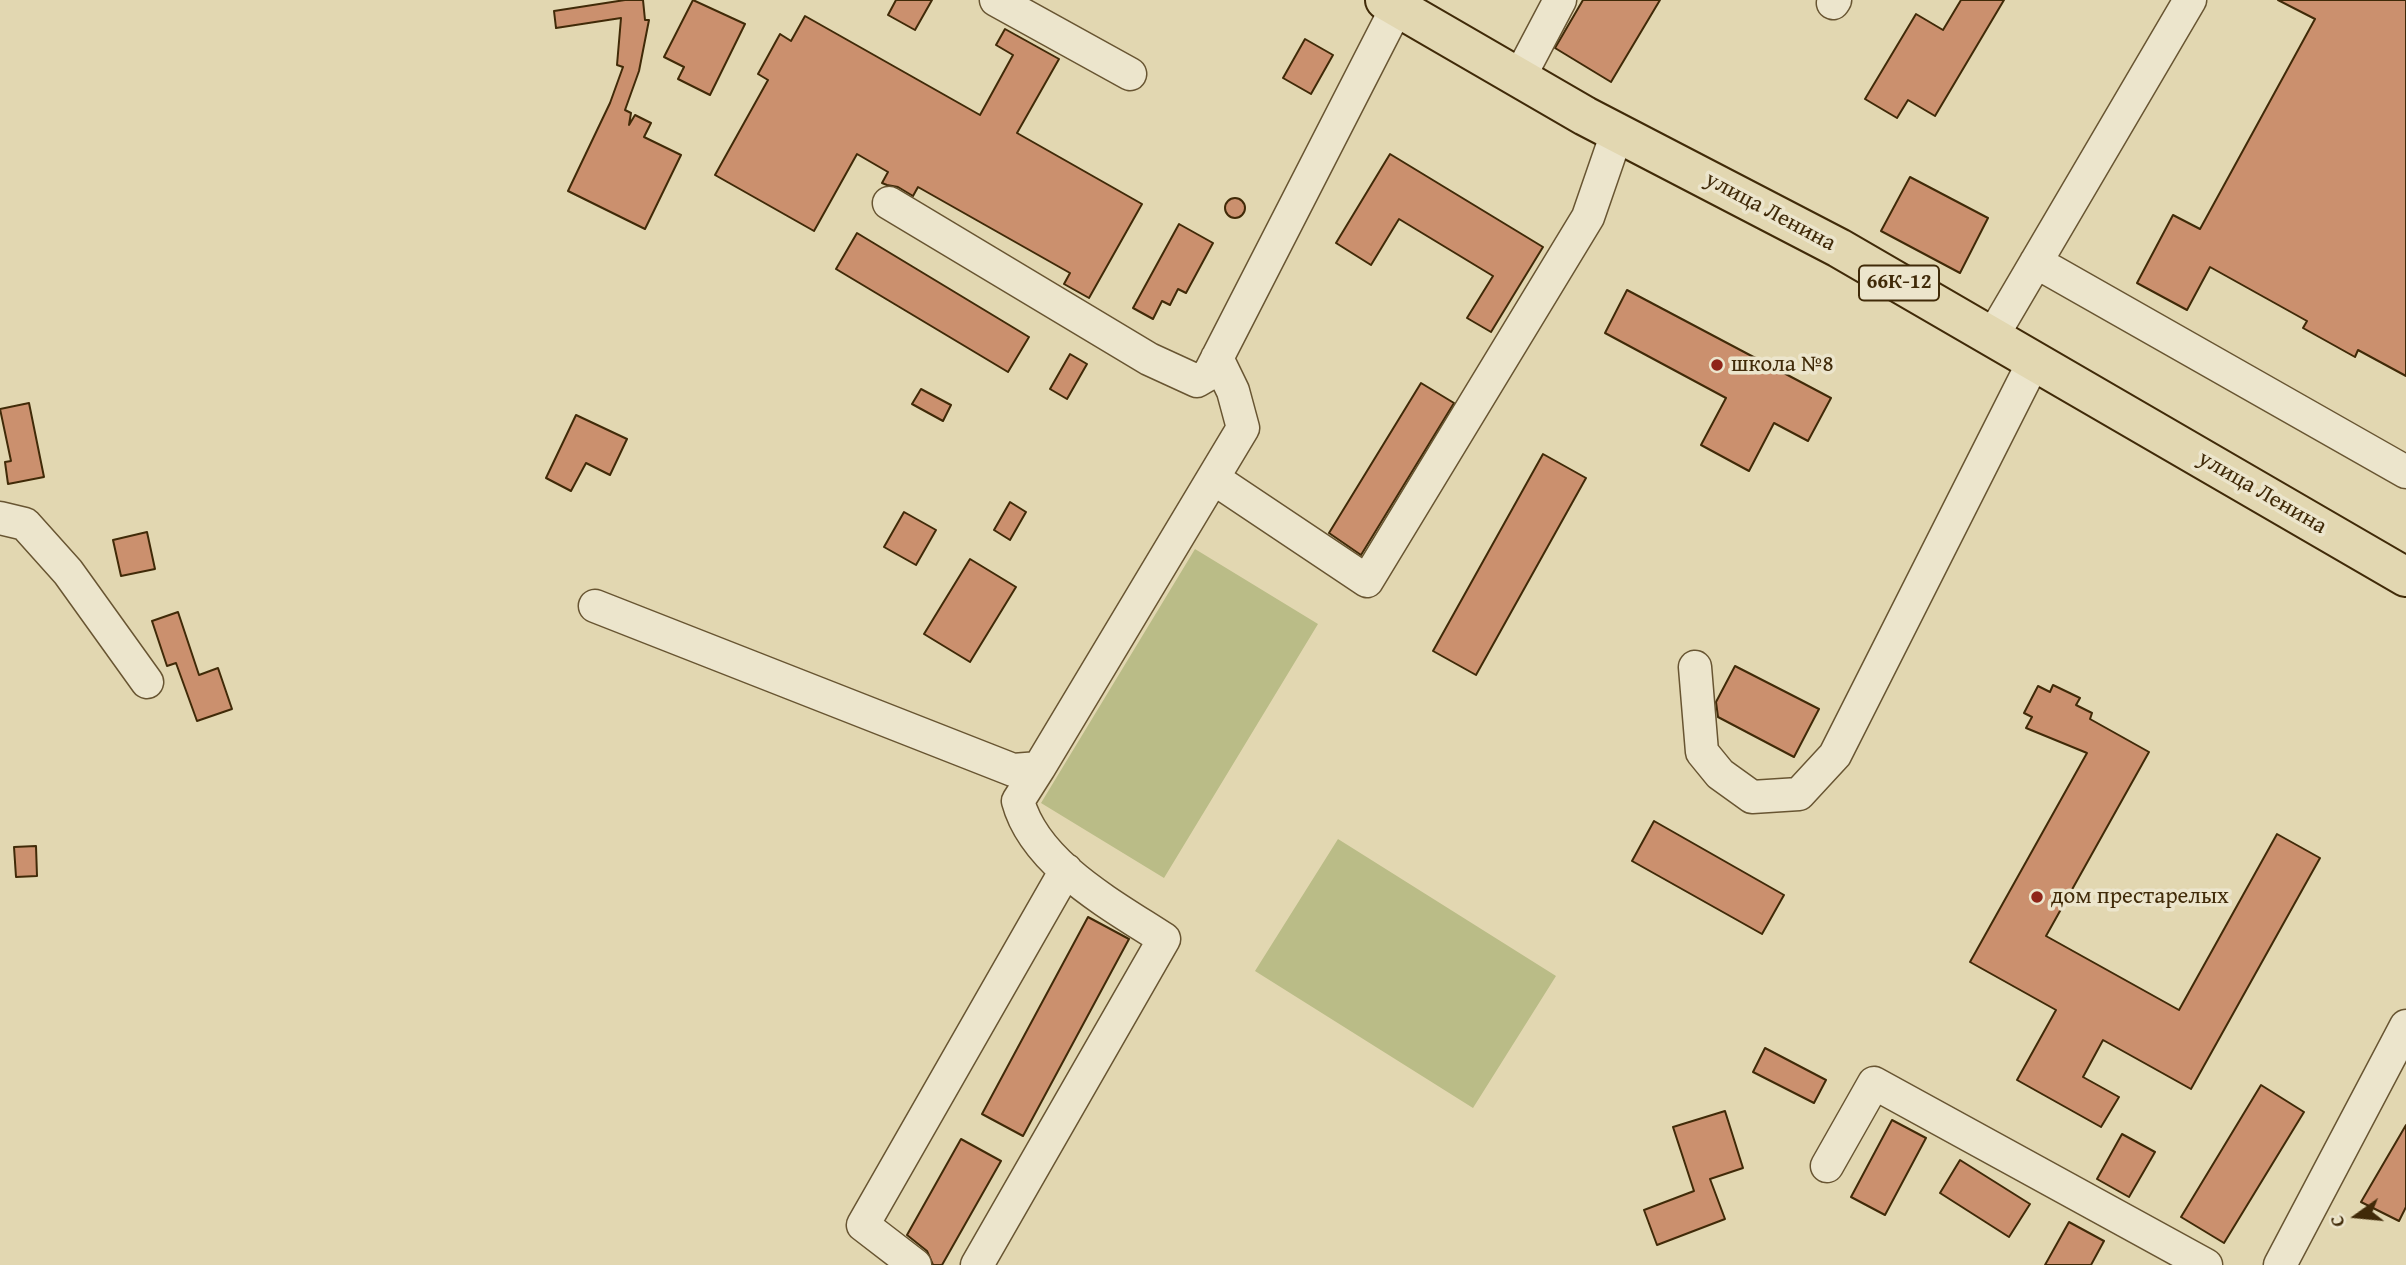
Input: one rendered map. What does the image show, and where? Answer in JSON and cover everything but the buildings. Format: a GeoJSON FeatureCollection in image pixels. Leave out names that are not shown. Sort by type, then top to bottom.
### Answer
{"type":"FeatureCollection","features":[{"type":"Feature","properties":{"kind":"main road","name":"улица Ленина"},"geometry":{"type":"LineString","coordinates":[[1391,3],[1617,133],[1839,248],[2406,577]]}},
{"type":"Feature","properties":{"kind":"lane"},"geometry":{"type":"LineString","coordinates":[[996,0],[1130,74]]}},
{"type":"Feature","properties":{"kind":"lane"},"geometry":{"type":"LineString","coordinates":[[1520,76],[1560,0]]}},
{"type":"Feature","properties":{"kind":"lane"},"geometry":{"type":"LineString","coordinates":[[1992,337],[2190,0]]}},
{"type":"Feature","properties":{"kind":"lane"},"geometry":{"type":"LineString","coordinates":[[889,203],[1149,359],[1198,381],[1209,374],[1391,3]]}},
{"type":"Feature","properties":{"kind":"lane"},"geometry":{"type":"LineString","coordinates":[[1213,478],[1367,581],[1588,217],[1617,133]]}},
{"type":"Feature","properties":{"kind":"lane"},"geometry":{"type":"LineString","coordinates":[[2036,262],[2406,472]]}},
{"type":"Feature","properties":{"kind":"lane"},"geometry":{"type":"LineString","coordinates":[[977,1265],[1164,939],[1076,881],[1024,821],[1018,801],[1243,428],[1233,391],[1217,358]]}},
{"type":"Feature","properties":{"kind":"lane"},"geometry":{"type":"LineString","coordinates":[[1695,667],[1702,752],[1720,774],[1752,797],[1799,793],[1835,755],[2034,361]]}},
{"type":"Feature","properties":{"kind":"lane"},"geometry":{"type":"LineString","coordinates":[[0,518],[25,524],[68,572],[147,682]]}},
{"type":"Feature","properties":{"kind":"lane"},"geometry":{"type":"LineString","coordinates":[[595,606],[1013,770],[1039,768]]}},
{"type":"Feature","properties":{"kind":"lane"},"geometry":{"type":"LineString","coordinates":[[915,1265],[863,1225],[1066,870]]}},
{"type":"Feature","properties":{"kind":"lane"},"geometry":{"type":"LineString","coordinates":[[2280,1265],[2406,1026]]}},
{"type":"Feature","properties":{"kind":"lane"},"geometry":{"type":"LineString","coordinates":[[1827,1166],[1874,1083],[2206,1265]]}},
{"type":"Feature","properties":{"kind":"green space"},"geometry":{"type":"Polygon","coordinates":[[[1195,549],[1318,624],[1164,878],[1041,803],[1195,549]]]}},
{"type":"Feature","properties":{"kind":"green space"},"geometry":{"type":"Polygon","coordinates":[[[1338,839],[1556,976],[1473,1108],[1255,971],[1338,839]]]}},
{"type":"Feature","properties":{"kind":"place","name":"школа №8"},"geometry":{"type":"Point","coordinates":[1717,365]}},
{"type":"Feature","properties":{"kind":"place","name":"дом престарелых"},"geometry":{"type":"Point","coordinates":[2037,897]}}]}
